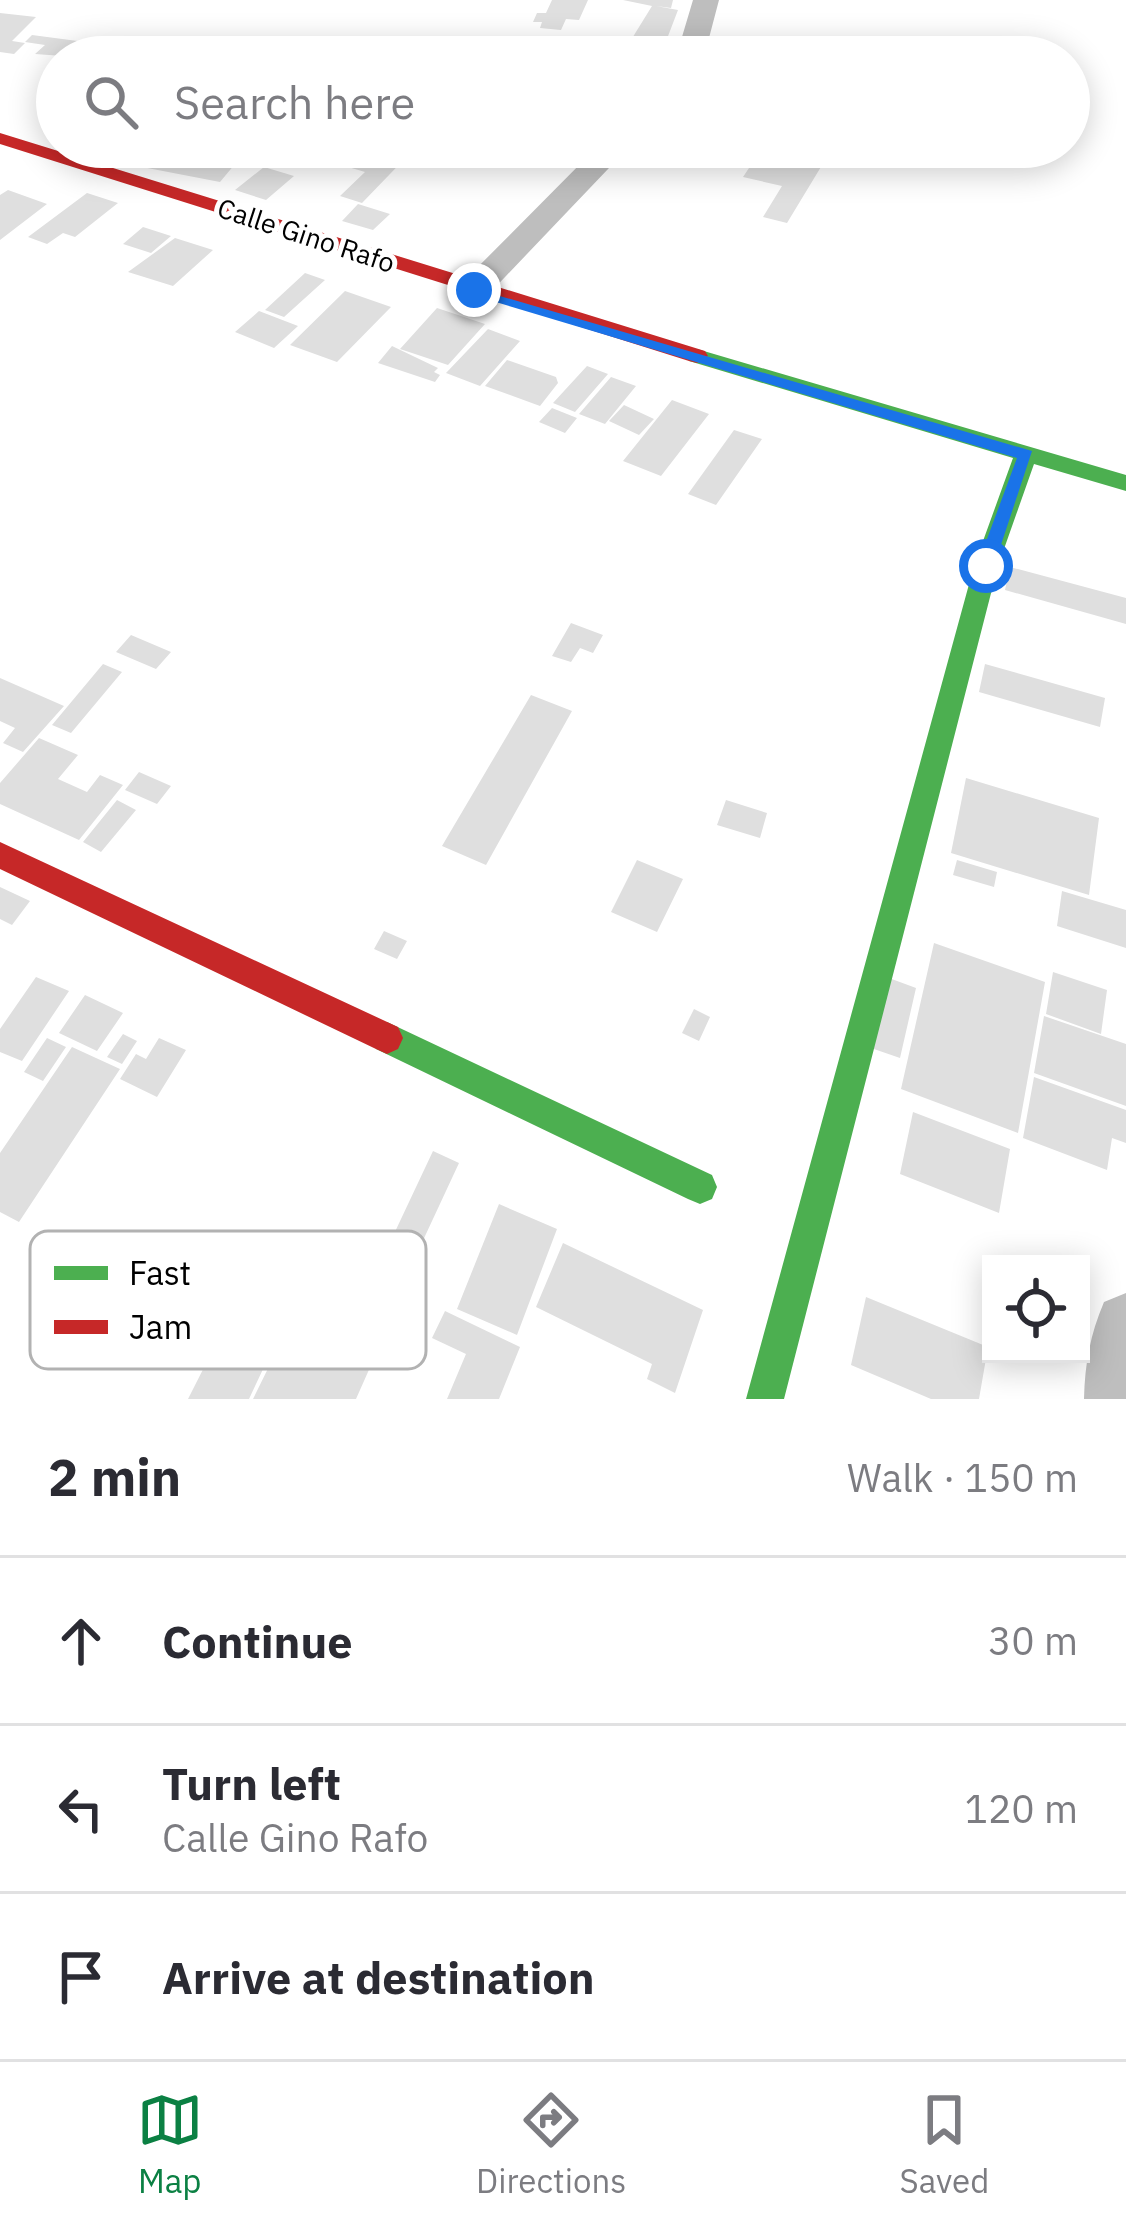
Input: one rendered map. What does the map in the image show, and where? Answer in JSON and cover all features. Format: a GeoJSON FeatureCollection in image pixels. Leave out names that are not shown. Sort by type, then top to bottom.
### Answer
{"type":"FeatureCollection","features":[{"type":"Feature","properties":{"kind":"street"},"geometry":{"type":"LineString","coordinates":[[695,36],[706,0]]}},
{"type":"Feature","properties":{"kind":"street","name":"Calle Gino Rafo"},"geometry":{"type":"LineString","coordinates":[[0,138],[36,150]]}},
{"type":"Feature","properties":{"kind":"street","name":"Calle Gino Rafo"},"geometry":{"type":"LineString","coordinates":[[94,168],[474,290],[1126,483]]}},
{"type":"Feature","properties":{"kind":"street"},"geometry":{"type":"LineString","coordinates":[[474,290],[593,168]]}},
{"type":"Feature","properties":{"kind":"street"},"geometry":{"type":"LineString","coordinates":[[765,1399],[986,566],[1026,455]]}},
{"type":"Feature","properties":{"kind":"street"},"geometry":{"type":"LineString","coordinates":[[0,855],[700,1187]]}},
{"type":"Feature","properties":{"kind":"street"},"geometry":{"type":"LineString","coordinates":[[1116,1399],[1116,1359],[1126,1324]]}},
{"type":"Feature","properties":{"kind":"building"},"geometry":{"type":"Polygon","coordinates":[[[552,0],[588,0],[579,20],[566,19],[561,30],[540,28],[542,22],[533,22],[537,13],[546,13],[552,0]]]}},
{"type":"Feature","properties":{"kind":"building"},"geometry":{"type":"Polygon","coordinates":[[[623,0],[673,0],[671,8],[656,6],[678,10],[668,36],[633,36],[652,6],[623,0]]]}},
{"type":"Feature","properties":{"kind":"building"},"geometry":{"type":"Polygon","coordinates":[[[0,13],[36,17],[12,41],[25,43],[14,54],[0,52],[0,13]]]}},
{"type":"Feature","properties":{"kind":"building"},"geometry":{"type":"Polygon","coordinates":[[[147,168],[232,168],[220,182],[147,168]]]}},
{"type":"Feature","properties":{"kind":"building"},"geometry":{"type":"Polygon","coordinates":[[[263,168],[294,176],[266,200],[235,190],[263,168]]]}},
{"type":"Feature","properties":{"kind":"building"},"geometry":{"type":"Polygon","coordinates":[[[352,168],[396,168],[362,203],[340,196],[365,172],[352,168]]]}},
{"type":"Feature","properties":{"kind":"building"},"geometry":{"type":"Polygon","coordinates":[[[749,168],[820,168],[787,223],[763,217],[782,186],[743,177],[749,168]]]}},
{"type":"Feature","properties":{"kind":"building"},"geometry":{"type":"Polygon","coordinates":[[[8,190],[47,204],[0,240],[0,195],[8,190]]]}},
{"type":"Feature","properties":{"kind":"building"},"geometry":{"type":"Polygon","coordinates":[[[87,193],[118,203],[75,237],[63,233],[47,244],[28,237],[87,193]]]}},
{"type":"Feature","properties":{"kind":"building"},"geometry":{"type":"Polygon","coordinates":[[[358,204],[390,214],[373,230],[342,221],[358,204]]]}},
{"type":"Feature","properties":{"kind":"building"},"geometry":{"type":"Polygon","coordinates":[[[143,227],[171,236],[151,253],[123,244],[143,227]]]}},
{"type":"Feature","properties":{"kind":"building"},"geometry":{"type":"Polygon","coordinates":[[[175,238],[213,250],[173,286],[128,272],[175,238]]]}},
{"type":"Feature","properties":{"kind":"building"},"geometry":{"type":"Polygon","coordinates":[[[305,273],[325,280],[284,317],[265,310],[305,273]]]}},
{"type":"Feature","properties":{"kind":"building"},"geometry":{"type":"Polygon","coordinates":[[[345,291],[391,307],[337,362],[290,345],[345,291]]]}},
{"type":"Feature","properties":{"kind":"building"},"geometry":{"type":"Polygon","coordinates":[[[437,308],[485,324],[448,365],[400,349],[437,308]]]}},
{"type":"Feature","properties":{"kind":"building"},"geometry":{"type":"Polygon","coordinates":[[[259,311],[298,326],[274,348],[235,332],[259,311]]]}},
{"type":"Feature","properties":{"kind":"building"},"geometry":{"type":"Polygon","coordinates":[[[488,329],[520,341],[480,386],[446,373],[488,329]]]}},
{"type":"Feature","properties":{"kind":"building"},"geometry":{"type":"Polygon","coordinates":[[[392,346],[438,368],[435,382],[378,363],[392,346]]]}},
{"type":"Feature","properties":{"kind":"building"},"geometry":{"type":"Polygon","coordinates":[[[507,360],[556,377],[558,383],[540,406],[485,386],[507,360]]]}},
{"type":"Feature","properties":{"kind":"building"},"geometry":{"type":"Polygon","coordinates":[[[587,366],[608,374],[575,412],[553,403],[587,366]]]}},
{"type":"Feature","properties":{"kind":"building"},"geometry":{"type":"Polygon","coordinates":[[[611,377],[636,386],[605,424],[579,414],[611,377]]]}},
{"type":"Feature","properties":{"kind":"building"},"geometry":{"type":"Polygon","coordinates":[[[672,400],[709,414],[661,476],[623,461],[672,400]]]}},
{"type":"Feature","properties":{"kind":"building"},"geometry":{"type":"Polygon","coordinates":[[[624,405],[654,419],[639,435],[609,421],[624,405]]]}},
{"type":"Feature","properties":{"kind":"building"},"geometry":{"type":"Polygon","coordinates":[[[552,408],[577,418],[565,433],[539,422],[552,408]]]}},
{"type":"Feature","properties":{"kind":"building"},"geometry":{"type":"Polygon","coordinates":[[[734,430],[762,439],[716,505],[688,494],[734,430]]]}},
{"type":"Feature","properties":{"kind":"building"},"geometry":{"type":"Polygon","coordinates":[[[1010,567],[1126,598],[1126,624],[1005,590],[1010,567]]]}},
{"type":"Feature","properties":{"kind":"building"},"geometry":{"type":"Polygon","coordinates":[[[571,623],[603,635],[593,653],[580,648],[571,662],[552,656],[571,623]]]}},
{"type":"Feature","properties":{"kind":"building"},"geometry":{"type":"Polygon","coordinates":[[[131,635],[171,652],[156,669],[116,652],[131,635]]]}},
{"type":"Feature","properties":{"kind":"building"},"geometry":{"type":"Polygon","coordinates":[[[103,664],[122,672],[71,733],[52,725],[103,664]]]}},
{"type":"Feature","properties":{"kind":"building"},"geometry":{"type":"Polygon","coordinates":[[[985,664],[1105,698],[1100,727],[979,692],[985,664]]]}},
{"type":"Feature","properties":{"kind":"building"},"geometry":{"type":"Polygon","coordinates":[[[0,678],[64,706],[23,752],[3,743],[15,728],[0,721],[0,678]]]}},
{"type":"Feature","properties":{"kind":"building"},"geometry":{"type":"Polygon","coordinates":[[[531,695],[572,711],[486,865],[442,846],[531,695]]]}},
{"type":"Feature","properties":{"kind":"building"},"geometry":{"type":"Polygon","coordinates":[[[39,738],[78,755],[58,779],[87,792],[100,775],[123,785],[79,840],[0,804],[0,783],[39,738]]]}},
{"type":"Feature","properties":{"kind":"building"},"geometry":{"type":"Polygon","coordinates":[[[139,772],[171,786],[157,804],[125,790],[139,772]]]}},
{"type":"Feature","properties":{"kind":"building"},"geometry":{"type":"Polygon","coordinates":[[[966,778],[1099,818],[1089,895],[951,853],[966,778]]]}},
{"type":"Feature","properties":{"kind":"building"},"geometry":{"type":"Polygon","coordinates":[[[117,800],[136,810],[101,852],[83,842],[117,800]]]}},
{"type":"Feature","properties":{"kind":"building"},"geometry":{"type":"Polygon","coordinates":[[[726,800],[767,813],[760,838],[717,825],[726,800]]]}},
{"type":"Feature","properties":{"kind":"building"},"geometry":{"type":"Polygon","coordinates":[[[637,860],[683,879],[657,932],[611,912],[637,860]]]}},
{"type":"Feature","properties":{"kind":"building"},"geometry":{"type":"Polygon","coordinates":[[[957,860],[997,872],[994,887],[953,875],[957,860]]]}},
{"type":"Feature","properties":{"kind":"building"},"geometry":{"type":"Polygon","coordinates":[[[0,887],[30,901],[12,925],[0,919],[0,887]]]}},
{"type":"Feature","properties":{"kind":"building"},"geometry":{"type":"Polygon","coordinates":[[[1062,891],[1126,910],[1126,948],[1057,926],[1062,891]]]}},
{"type":"Feature","properties":{"kind":"building"},"geometry":{"type":"Polygon","coordinates":[[[384,931],[407,941],[397,959],[374,949],[384,931]]]}},
{"type":"Feature","properties":{"kind":"building"},"geometry":{"type":"Polygon","coordinates":[[[934,943],[1045,982],[1018,1133],[901,1089],[934,943]]]}},
{"type":"Feature","properties":{"kind":"building"},"geometry":{"type":"Polygon","coordinates":[[[1053,972],[1107,990],[1101,1034],[1046,1014],[1053,972]]]}},
{"type":"Feature","properties":{"kind":"building"},"geometry":{"type":"Polygon","coordinates":[[[36,977],[69,991],[22,1061],[0,1052],[0,1029],[36,977]]]}},
{"type":"Feature","properties":{"kind":"building"},"geometry":{"type":"Polygon","coordinates":[[[889,978],[916,988],[900,1058],[871,1048],[889,978]]]}},
{"type":"Feature","properties":{"kind":"building"},"geometry":{"type":"Polygon","coordinates":[[[85,995],[123,1013],[97,1051],[59,1033],[85,995]]]}},
{"type":"Feature","properties":{"kind":"building"},"geometry":{"type":"Polygon","coordinates":[[[694,1009],[710,1017],[699,1041],[682,1033],[694,1009]]]}},
{"type":"Feature","properties":{"kind":"building"},"geometry":{"type":"Polygon","coordinates":[[[1044,1016],[1126,1044],[1126,1106],[1034,1073],[1044,1016]]]}},
{"type":"Feature","properties":{"kind":"building"},"geometry":{"type":"Polygon","coordinates":[[[123,1034],[137,1041],[122,1064],[107,1057],[123,1034]]]}},
{"type":"Feature","properties":{"kind":"building"},"geometry":{"type":"Polygon","coordinates":[[[47,1038],[66,1047],[43,1081],[24,1072],[47,1038]]]}},
{"type":"Feature","properties":{"kind":"building"},"geometry":{"type":"Polygon","coordinates":[[[159,1038],[186,1050],[157,1097],[120,1079],[136,1054],[146,1059],[159,1038]]]}},
{"type":"Feature","properties":{"kind":"building"},"geometry":{"type":"Polygon","coordinates":[[[72,1047],[120,1069],[19,1222],[0,1212],[0,1153],[72,1047]]]}},
{"type":"Feature","properties":{"kind":"building"},"geometry":{"type":"Polygon","coordinates":[[[1034,1077],[1126,1110],[1126,1143],[1112,1138],[1107,1170],[1023,1138],[1034,1077]]]}},
{"type":"Feature","properties":{"kind":"building"},"geometry":{"type":"Polygon","coordinates":[[[913,1112],[1010,1149],[999,1213],[900,1174],[913,1112]]]}},
{"type":"Feature","properties":{"kind":"building"},"geometry":{"type":"Polygon","coordinates":[[[433,1151],[459,1163],[426,1234],[395,1231],[433,1151]]]}},
{"type":"Feature","properties":{"kind":"building"},"geometry":{"type":"Polygon","coordinates":[[[499,1204],[557,1229],[517,1335],[457,1309],[499,1204]]]}},
{"type":"Feature","properties":{"kind":"building"},"geometry":{"type":"Polygon","coordinates":[[[563,1243],[703,1310],[675,1393],[647,1379],[652,1364],[536,1307],[563,1243]]]}},
{"type":"Feature","properties":{"kind":"building"},"geometry":{"type":"Polygon","coordinates":[[[866,1297],[982,1345],[985,1363],[979,1399],[931,1399],[851,1365],[866,1297]]]}},
{"type":"Feature","properties":{"kind":"building"},"geometry":{"type":"Polygon","coordinates":[[[445,1311],[520,1347],[499,1399],[447,1399],[466,1354],[432,1338],[445,1311]]]}},
{"type":"Feature","properties":{"kind":"building"},"geometry":{"type":"Polygon","coordinates":[[[203,1369],[263,1369],[249,1399],[188,1399],[203,1369]]]}},
{"type":"Feature","properties":{"kind":"building"},"geometry":{"type":"Polygon","coordinates":[[[268,1369],[369,1369],[356,1399],[253,1399],[268,1369]]]}},
{"type":"Feature","properties":{"kind":"traffic: fast"},"geometry":{"type":"LineString","coordinates":[[697,356],[1126,483]]}},
{"type":"Feature","properties":{"kind":"traffic: fast"},"geometry":{"type":"LineString","coordinates":[[765,1399],[986,566],[1026,455]]}},
{"type":"Feature","properties":{"kind":"traffic: fast"},"geometry":{"type":"LineString","coordinates":[[387,1038],[700,1187]]}},
{"type":"Feature","properties":{"kind":"traffic: jam"},"geometry":{"type":"LineString","coordinates":[[0,138],[36,149]]}},
{"type":"Feature","properties":{"kind":"traffic: jam"},"geometry":{"type":"LineString","coordinates":[[96,168],[697,356]]}},
{"type":"Feature","properties":{"kind":"traffic: jam"},"geometry":{"type":"LineString","coordinates":[[0,855],[387,1038]]}},
{"type":"Feature","properties":{"kind":"route"},"geometry":{"type":"LineString","coordinates":[[474,290],[1026,455],[986,566]]}}]}
